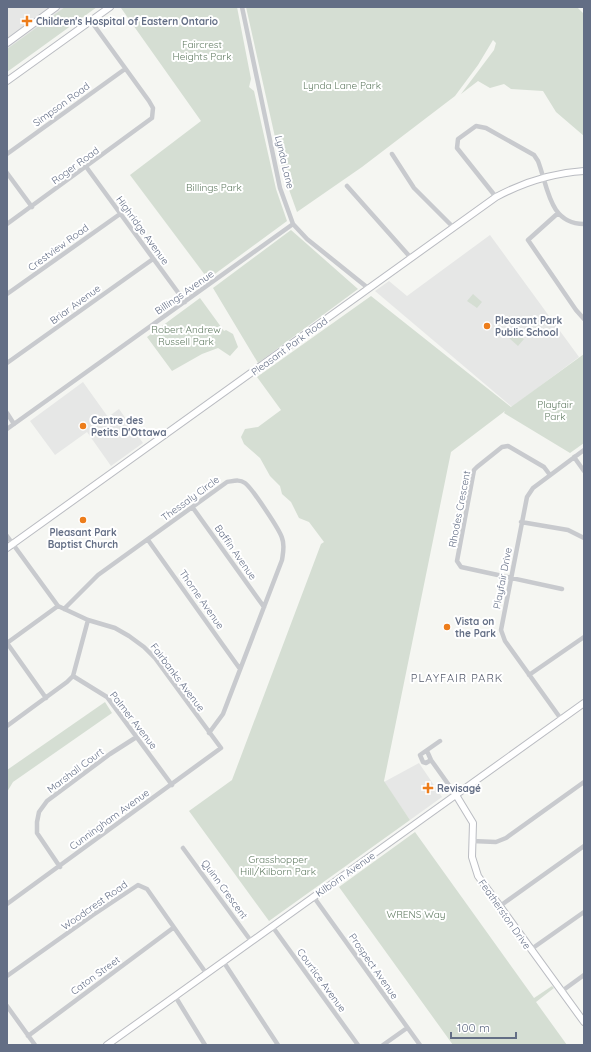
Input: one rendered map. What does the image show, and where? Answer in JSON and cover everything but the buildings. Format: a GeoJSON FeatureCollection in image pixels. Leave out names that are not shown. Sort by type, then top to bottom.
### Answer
{"type":"FeatureCollection","features":[{"type":"Feature","properties":{"kind":"street"},"geometry":{"type":"LineString","coordinates":[[7,43],[56,7]]}},
{"type":"Feature","properties":{"kind":"street"},"geometry":{"type":"LineString","coordinates":[[7,81],[110,7]]}},
{"type":"Feature","properties":{"kind":"street","name":"Lynda Lane"},"geometry":{"type":"LineString","coordinates":[[242,7],[280,188],[293,224],[307,239],[368,288]]}},
{"type":"Feature","properties":{"kind":"street"},"geometry":{"type":"LineString","coordinates":[[91,21],[125,69]]}},
{"type":"Feature","properties":{"kind":"street","name":"Roger Road"},"geometry":{"type":"LineString","coordinates":[[7,224],[86,168],[152,118],[153,108],[125,69]]}},
{"type":"Feature","properties":{"kind":"street","name":"Simpson Road"},"geometry":{"type":"LineString","coordinates":[[7,154],[125,69]]}},
{"type":"Feature","properties":{"kind":"street"},"geometry":{"type":"LineString","coordinates":[[496,197],[457,148],[458,139],[476,126],[486,128],[534,155],[538,161],[557,214],[565,220],[584,224]]}},
{"type":"Feature","properties":{"kind":"street"},"geometry":{"type":"LineString","coordinates":[[392,154],[414,188],[453,227]]}},
{"type":"Feature","properties":{"kind":"street","name":"Highridge Avenue"},"geometry":{"type":"LineString","coordinates":[[86,168],[185,302]]}},
{"type":"Feature","properties":{"kind":"street","name":"Pleasant Park Road"},"geometry":{"type":"LineString","coordinates":[[7,548],[496,197],[525,182],[584,171]]}},
{"type":"Feature","properties":{"kind":"street"},"geometry":{"type":"LineString","coordinates":[[7,173],[32,207]]}},
{"type":"Feature","properties":{"kind":"street"},"geometry":{"type":"LineString","coordinates":[[347,186],[411,258]]}},
{"type":"Feature","properties":{"kind":"street","name":"Crestview Road"},"geometry":{"type":"LineString","coordinates":[[7,294],[120,214]]}},
{"type":"Feature","properties":{"kind":"street"},"geometry":{"type":"LineString","coordinates":[[557,214],[528,240],[576,310],[584,319]]}},
{"type":"Feature","properties":{"kind":"street","name":"Billings Avenue"},"geometry":{"type":"LineString","coordinates":[[7,429],[293,224]]}},
{"type":"Feature","properties":{"kind":"street","name":"Briar Avenue"},"geometry":{"type":"LineString","coordinates":[[7,363],[153,259]]}},
{"type":"Feature","properties":{"kind":"street"},"geometry":{"type":"LineString","coordinates":[[7,413],[14,424]]}},
{"type":"Feature","properties":{"kind":"street","name":"Rhodes Crescent"},"geometry":{"type":"LineString","coordinates":[[511,577],[482,572],[458,565],[457,562],[474,470],[502,448],[508,446],[544,467],[550,475]]}},
{"type":"Feature","properties":{"kind":"street","name":"Playfair Drive"},"geometry":{"type":"LineString","coordinates":[[561,719],[502,635],[511,577],[527,497],[532,488],[584,450]]}},
{"type":"Feature","properties":{"kind":"street"},"geometry":{"type":"LineString","coordinates":[[574,457],[584,471]]}},
{"type":"Feature","properties":{"kind":"street","name":"Thessaly Circle"},"geometry":{"type":"LineString","coordinates":[[64,609],[98,575],[193,508],[227,482],[237,480],[246,483],[283,539],[284,550],[282,560],[223,714],[209,733]]}},
{"type":"Feature","properties":{"kind":"street","name":"Baffin Avenue"},"geometry":{"type":"LineString","coordinates":[[193,508],[264,607]]}},
{"type":"Feature","properties":{"kind":"street"},"geometry":{"type":"LineString","coordinates":[[522,522],[568,530],[584,538]]}},
{"type":"Feature","properties":{"kind":"street","name":"Fairbanks Avenue"},"geometry":{"type":"LineString","coordinates":[[7,536],[58,606],[88,620],[114,628],[144,646],[172,681],[221,748]]}},
{"type":"Feature","properties":{"kind":"street","name":"Thorne Avenue"},"geometry":{"type":"LineString","coordinates":[[148,540],[240,669]]}},
{"type":"Feature","properties":{"kind":"street"},"geometry":{"type":"LineString","coordinates":[[511,577],[562,589]]}},
{"type":"Feature","properties":{"kind":"street"},"geometry":{"type":"LineString","coordinates":[[46,698],[7,643],[58,606]]}},
{"type":"Feature","properties":{"kind":"street"},"geometry":{"type":"LineString","coordinates":[[7,726],[46,698],[73,676],[88,620]]}},
{"type":"Feature","properties":{"kind":"street"},"geometry":{"type":"LineString","coordinates":[[529,675],[584,637]]}},
{"type":"Feature","properties":{"kind":"street","name":"Palmer Avenue"},"geometry":{"type":"LineString","coordinates":[[73,676],[107,697],[135,738],[172,785]]}},
{"type":"Feature","properties":{"kind":"street","name":"Kilborn Avenue"},"geometry":{"type":"LineString","coordinates":[[107,1045],[584,702]]}},
{"type":"Feature","properties":{"kind":"street","name":"Marshall Court"},"geometry":{"type":"LineString","coordinates":[[60,866],[37,832],[36,822],[39,812],[48,801],[110,754],[135,738]]}},
{"type":"Feature","properties":{"kind":"street"},"geometry":{"type":"LineString","coordinates":[[431,760],[424,763],[420,758],[420,755],[440,741]]}},
{"type":"Feature","properties":{"kind":"street","name":"Cunningham Avenue"},"geometry":{"type":"LineString","coordinates":[[7,904],[221,748]]}},
{"type":"Feature","properties":{"kind":"street"},"geometry":{"type":"LineString","coordinates":[[427,751],[431,760],[456,795]]}},
{"type":"Feature","properties":{"kind":"street"},"geometry":{"type":"LineString","coordinates":[[472,841],[496,842],[506,838],[584,782]]}},
{"type":"Feature","properties":{"kind":"street","name":"Featherston Drive"},"geometry":{"type":"LineString","coordinates":[[456,795],[473,823],[472,841],[474,866],[530,950],[584,1022]]}},
{"type":"Feature","properties":{"kind":"street"},"geometry":{"type":"LineString","coordinates":[[500,906],[584,846]]}},
{"type":"Feature","properties":{"kind":"street","name":"Quinn Crescent"},"geometry":{"type":"LineString","coordinates":[[183,848],[251,941]]}},
{"type":"Feature","properties":{"kind":"street","name":"Woodcrest Road"},"geometry":{"type":"LineString","coordinates":[[7,976],[138,885],[147,889],[206,973]]}},
{"type":"Feature","properties":{"kind":"street","name":"Prospect Avenue"},"geometry":{"type":"LineString","coordinates":[[314,896],[420,1045]]}},
{"type":"Feature","properties":{"kind":"street"},"geometry":{"type":"LineString","coordinates":[[530,950],[584,912]]}},
{"type":"Feature","properties":{"kind":"street","name":"Courtice Avenue"},"geometry":{"type":"LineString","coordinates":[[272,926],[358,1045]]}},
{"type":"Feature","properties":{"kind":"street","name":"Caton Street"},"geometry":{"type":"LineString","coordinates":[[28,1036],[173,928]]}},
{"type":"Feature","properties":{"kind":"street"},"geometry":{"type":"LineString","coordinates":[[223,961],[278,1045]]}},
{"type":"Feature","properties":{"kind":"street"},"geometry":{"type":"LineString","coordinates":[[562,991],[584,975]]}},
{"type":"Feature","properties":{"kind":"street"},"geometry":{"type":"LineString","coordinates":[[175,996],[204,1043],[197,1045]]}},
{"type":"Feature","properties":{"kind":"street"},"geometry":{"type":"LineString","coordinates":[[7,1006],[35,1045]]}},
{"type":"Feature","properties":{"kind":"street"},"geometry":{"type":"LineString","coordinates":[[383,1045],[407,1028]]}},
{"type":"Feature","properties":{"kind":"shaded area","name":"Children's Hospital of Eastern Ontario"},"geometry":{"type":"Polygon","coordinates":[[[7,7],[66,7],[7,50],[7,7]]]}},
{"type":"Feature","properties":{"kind":"shaded area","name":"Pleasant Park Public School"},"geometry":{"type":"Polygon","coordinates":[[[490,235],[579,357],[512,407],[375,291],[389,281],[407,296],[490,235]]]}},
{"type":"Feature","properties":{"kind":"shaded area","name":"Centre des Petits D'Ottawa"},"geometry":{"type":"Polygon","coordinates":[[[83,382],[108,417],[119,409],[143,443],[111,466],[87,432],[55,455],[30,421],[83,382]]]}},
{"type":"Feature","properties":{"kind":"shaded area"},"geometry":{"type":"Polygon","coordinates":[[[419,763],[442,797],[410,820],[384,782],[419,763]]]}},
{"type":"Feature","properties":{"kind":"green space"},"geometry":{"type":"Polygon","coordinates":[[[65,7],[97,7],[7,72],[7,49],[65,7]]]}},
{"type":"Feature","properties":{"kind":"green space","name":"Billings Park"},"geometry":{"type":"Polygon","coordinates":[[[237,7],[251,79],[249,87],[254,91],[276,189],[287,221],[208,279],[130,175],[201,121],[121,8],[237,7]]]}},
{"type":"Feature","properties":{"kind":"green space","name":"Lynda Lane Park"},"geometry":{"type":"Polygon","coordinates":[[[246,7],[577,7],[584,14],[584,136],[556,112],[543,91],[511,89],[504,84],[490,88],[478,81],[461,94],[494,50],[496,43],[493,40],[478,65],[455,96],[362,167],[297,212],[283,173],[246,7]]]}},
{"type":"Feature","properties":{"kind":"green space"},"geometry":{"type":"Polygon","coordinates":[[[291,230],[358,289],[258,363],[213,288],[291,230]]]}},
{"type":"Feature","properties":{"kind":"green space"},"geometry":{"type":"Polygon","coordinates":[[[473,294],[482,302],[477,308],[467,301],[473,294]]]}},
{"type":"Feature","properties":{"kind":"green space"},"geometry":{"type":"Polygon","coordinates":[[[371,296],[511,407],[584,354],[584,443],[570,453],[504,413],[505,411],[451,452],[384,781],[410,820],[269,921],[189,811],[232,780],[321,544],[324,542],[309,522],[299,518],[291,502],[282,494],[280,486],[270,476],[260,458],[244,444],[241,437],[245,429],[258,427],[281,410],[257,377],[371,296]]]}},
{"type":"Feature","properties":{"kind":"green space","name":"Robert Andrew Russell Park"},"geometry":{"type":"Polygon","coordinates":[[[200,298],[224,331],[226,330],[233,334],[238,347],[230,356],[218,348],[202,354],[172,371],[147,337],[200,298]]]}},
{"type":"Feature","properties":{"kind":"green space"},"geometry":{"type":"Polygon","coordinates":[[[514,331],[524,339],[518,346],[509,338],[514,331]]]}},
{"type":"Feature","properties":{"kind":"green space"},"geometry":{"type":"Polygon","coordinates":[[[105,702],[112,713],[13,782],[7,792],[7,770],[105,702]]]}},
{"type":"Feature","properties":{"kind":"green space","name":"WRENS Way"},"geometry":{"type":"Polygon","coordinates":[[[415,832],[534,998],[552,986],[554,988],[536,1002],[567,1045],[453,1045],[339,887],[415,832]]]}},
{"type":"Feature","properties":{"kind":"place","name":"Children's Hospital of Eastern Ontario"},"geometry":{"type":"Point","coordinates":[27,21]}},
{"type":"Feature","properties":{"kind":"place","name":"Pleasant Park Public School"},"geometry":{"type":"Point","coordinates":[487,326]}},
{"type":"Feature","properties":{"kind":"place","name":"Centre des Petits D'Ottawa"},"geometry":{"type":"Point","coordinates":[83,426]}},
{"type":"Feature","properties":{"kind":"place","name":"Pleasant Park Baptist Church"},"geometry":{"type":"Point","coordinates":[83,520]}},
{"type":"Feature","properties":{"kind":"place","name":"Vista on the Park"},"geometry":{"type":"Point","coordinates":[447,627]}},
{"type":"Feature","properties":{"kind":"place","name":"Revisagé"},"geometry":{"type":"Point","coordinates":[428,788]}},
{"type":"Feature","properties":{"kind":"district","name":"PLAYFAIR PARK"},"geometry":{"type":"Point","coordinates":[457,678]}},
{"type":"Feature","properties":{"kind":"park label","name":"Faircrest Heights Park"},"geometry":{"type":"Point","coordinates":[202,50]}},
{"type":"Feature","properties":{"kind":"park label","name":"Playfair Park"},"geometry":{"type":"Point","coordinates":[555,410]}},
{"type":"Feature","properties":{"kind":"park label","name":"Grasshopper Hill/Kilborn Park"},"geometry":{"type":"Point","coordinates":[278,864]}}]}
